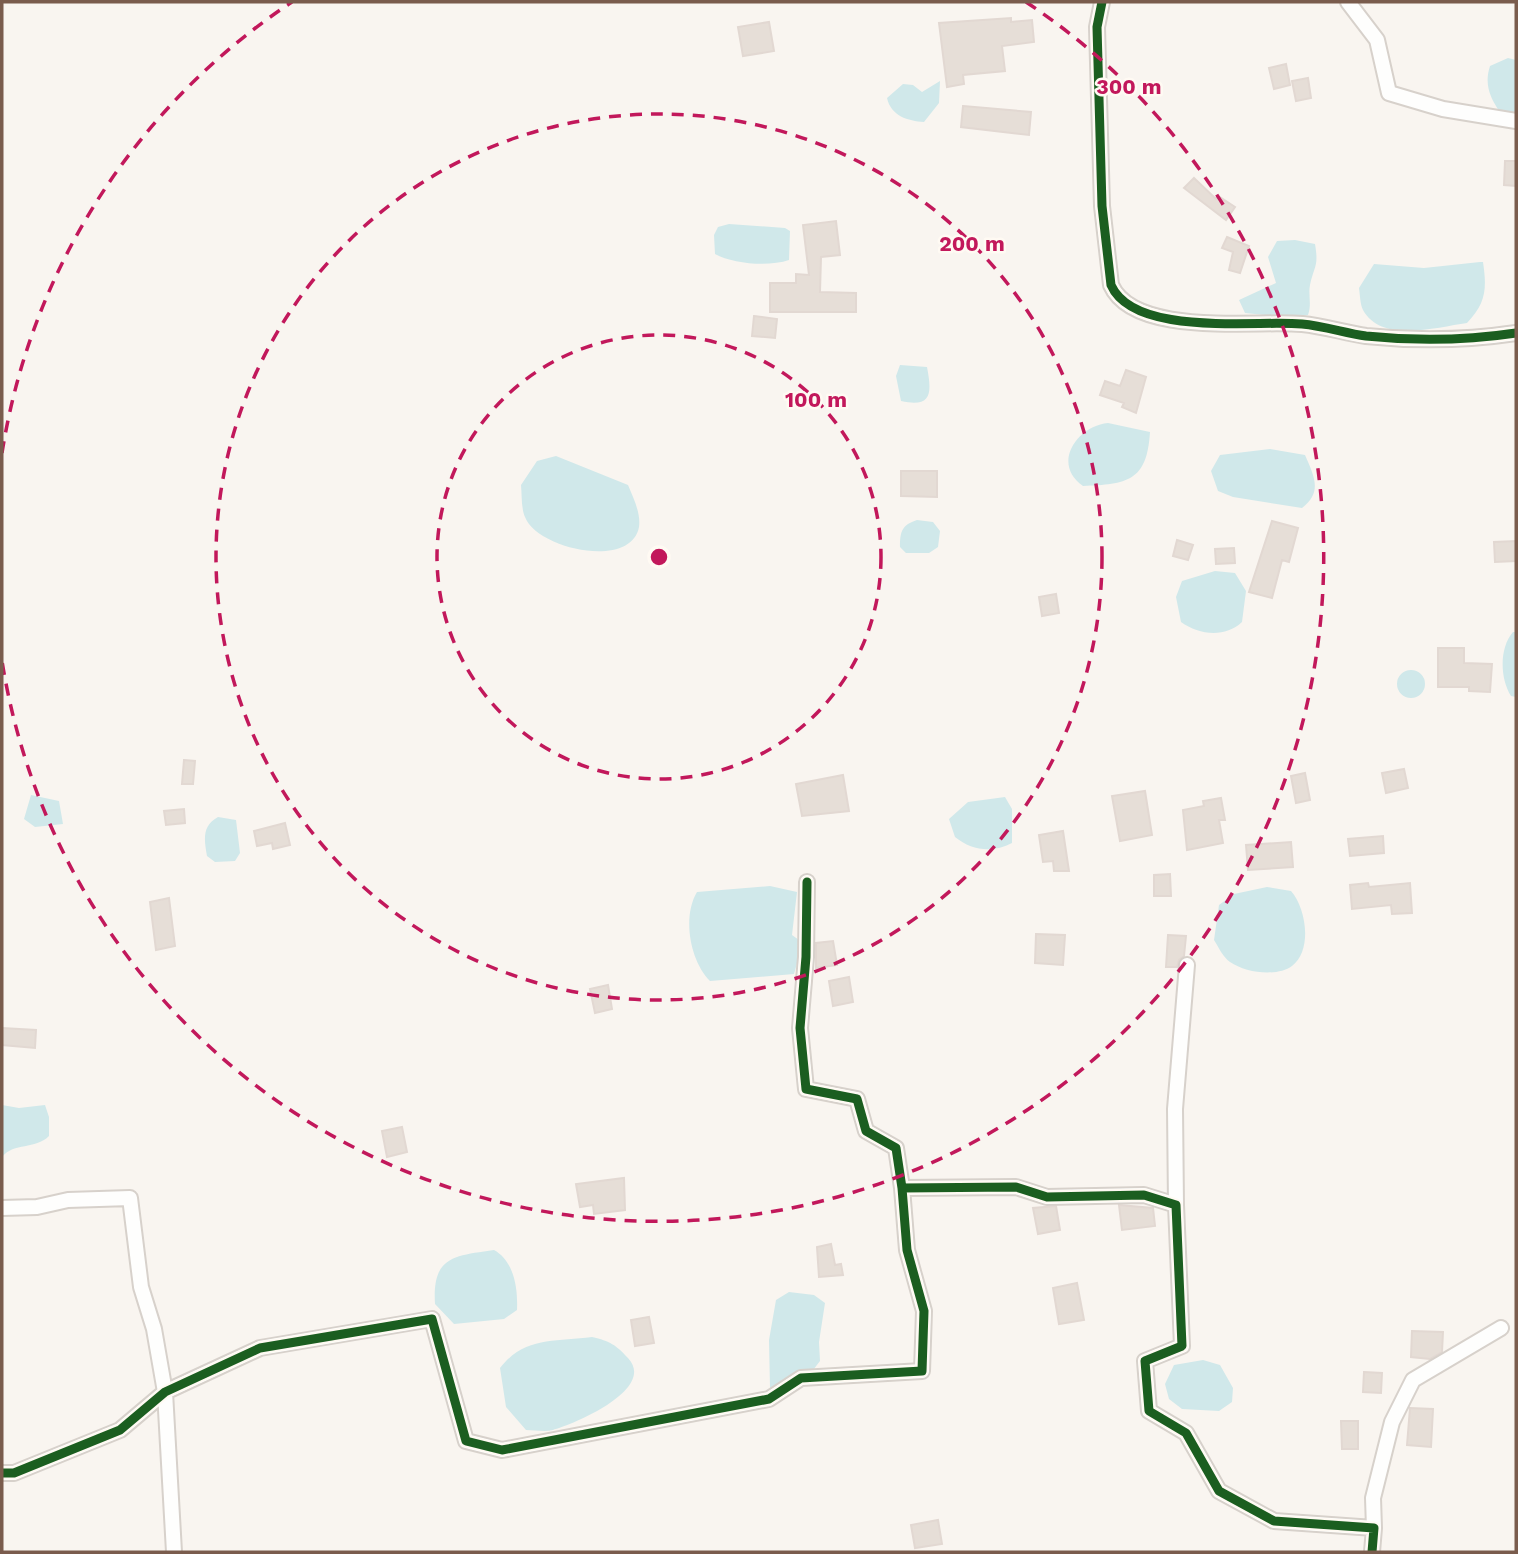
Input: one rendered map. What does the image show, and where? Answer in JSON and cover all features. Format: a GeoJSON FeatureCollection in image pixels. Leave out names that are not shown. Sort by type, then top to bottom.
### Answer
{"type":"FeatureCollection","features":[{"type":"Feature","properties":{"kind":"street"},"geometry":{"type":"LineString","coordinates":[[1102,2],[1097,27],[1102,206],[1111,285],[1116,296],[1138,310],[1179,321],[1303,324],[1368,336],[1490,337],[1516,333]]}},
{"type":"Feature","properties":{"kind":"street"},"geometry":{"type":"LineString","coordinates":[[1348,2],[1377,40],[1389,93],[1443,109],[1516,121]]}},
{"type":"Feature","properties":{"kind":"street"},"geometry":{"type":"LineString","coordinates":[[2,1473],[14,1473],[120,1430],[165,1392],[260,1348],[432,1319],[466,1441],[502,1450],[769,1399],[801,1378],[922,1371],[924,1311],[907,1250],[897,1148],[866,1131],[857,1099],[806,1089],[800,1028],[806,957],[807,882]]}},
{"type":"Feature","properties":{"kind":"street"},"geometry":{"type":"LineString","coordinates":[[1187,965],[1175,1110],[1182,1346],[1145,1361],[1149,1412],[1186,1433],[1219,1491],[1274,1521],[1374,1528]]}},
{"type":"Feature","properties":{"kind":"street"},"geometry":{"type":"LineString","coordinates":[[902,1188],[1016,1187],[1047,1197],[1144,1195],[1176,1205]]}},
{"type":"Feature","properties":{"kind":"street"},"geometry":{"type":"LineString","coordinates":[[2,1208],[37,1207],[68,1200],[130,1198],[141,1287],[155,1329],[165,1392],[174,1552]]}},
{"type":"Feature","properties":{"kind":"street"},"geometry":{"type":"LineString","coordinates":[[1372,1552],[1373,1498],[1392,1422],[1413,1380],[1501,1328]]}},
{"type":"Feature","properties":{"kind":"water"},"geometry":{"type":"Polygon","coordinates":[[[1508,58],[1516,60],[1516,115],[1500,112],[1488,85],[1490,66],[1508,58]]]}},
{"type":"Feature","properties":{"kind":"water"},"geometry":{"type":"Polygon","coordinates":[[[940,81],[939,103],[924,122],[901,116],[889,104],[887,98],[903,84],[913,85],[922,92],[940,81]]]}},
{"type":"Feature","properties":{"kind":"water"},"geometry":{"type":"Polygon","coordinates":[[[729,224],[785,228],[790,231],[789,260],[751,263],[715,254],[714,235],[718,227],[729,224]]]}},
{"type":"Feature","properties":{"kind":"water"},"geometry":{"type":"Polygon","coordinates":[[[1295,240],[1315,244],[1316,262],[1310,285],[1308,315],[1293,318],[1245,313],[1239,300],[1276,283],[1268,257],[1277,241],[1295,240]]]}},
{"type":"Feature","properties":{"kind":"water"},"geometry":{"type":"Polygon","coordinates":[[[1483,262],[1484,295],[1478,309],[1467,323],[1426,330],[1396,330],[1383,327],[1372,320],[1362,308],[1359,288],[1374,264],[1424,268],[1483,262]]]}},
{"type":"Feature","properties":{"kind":"water"},"geometry":{"type":"Polygon","coordinates":[[[900,365],[927,367],[929,391],[924,400],[911,403],[901,401],[896,376],[900,365]]]}},
{"type":"Feature","properties":{"kind":"water"},"geometry":{"type":"Polygon","coordinates":[[[1108,423],[1150,432],[1144,461],[1139,471],[1123,481],[1083,486],[1069,467],[1072,447],[1087,431],[1108,423]]]}},
{"type":"Feature","properties":{"kind":"water"},"geometry":{"type":"Polygon","coordinates":[[[1270,449],[1305,455],[1314,477],[1315,490],[1309,502],[1302,508],[1233,497],[1218,491],[1211,471],[1220,455],[1270,449]]]}},
{"type":"Feature","properties":{"kind":"water"},"geometry":{"type":"Polygon","coordinates":[[[556,456],[628,485],[639,516],[639,527],[632,540],[620,548],[584,550],[564,546],[533,528],[525,517],[521,485],[537,461],[556,456]]]}},
{"type":"Feature","properties":{"kind":"water"},"geometry":{"type":"Polygon","coordinates":[[[917,520],[933,522],[940,531],[938,547],[929,553],[906,553],[900,547],[903,529],[917,520]]]}},
{"type":"Feature","properties":{"kind":"water"},"geometry":{"type":"Polygon","coordinates":[[[1215,571],[1235,573],[1246,591],[1242,622],[1228,631],[1212,633],[1196,630],[1181,622],[1176,597],[1182,581],[1215,571]]]}},
{"type":"Feature","properties":{"kind":"water"},"geometry":{"type":"Polygon","coordinates":[[[1513,632],[1516,632],[1516,697],[1511,696],[1507,689],[1503,672],[1505,646],[1513,632]]]}},
{"type":"Feature","properties":{"kind":"water"},"geometry":{"type":"Polygon","coordinates":[[[1411,670],[1421,674],[1425,684],[1421,694],[1411,698],[1401,694],[1397,684],[1401,674],[1411,670]]]}},
{"type":"Feature","properties":{"kind":"water"},"geometry":{"type":"Polygon","coordinates":[[[31,795],[59,801],[63,824],[35,827],[24,819],[31,795]]]}},
{"type":"Feature","properties":{"kind":"water"},"geometry":{"type":"Polygon","coordinates":[[[1005,797],[1012,809],[1012,843],[983,849],[968,845],[955,837],[949,819],[968,802],[1005,797]]]}},
{"type":"Feature","properties":{"kind":"water"},"geometry":{"type":"Polygon","coordinates":[[[218,817],[236,820],[240,853],[235,861],[215,862],[207,856],[205,834],[209,824],[218,817]]]}},
{"type":"Feature","properties":{"kind":"water"},"geometry":{"type":"Polygon","coordinates":[[[770,886],[797,892],[792,935],[799,940],[800,953],[794,974],[710,981],[697,962],[690,938],[690,914],[697,892],[770,886]]]}},
{"type":"Feature","properties":{"kind":"water"},"geometry":{"type":"Polygon","coordinates":[[[1267,887],[1291,891],[1300,908],[1305,929],[1303,950],[1299,959],[1292,966],[1278,972],[1261,972],[1237,966],[1223,955],[1214,940],[1219,905],[1234,894],[1267,887]]]}},
{"type":"Feature","properties":{"kind":"water"},"geometry":{"type":"Polygon","coordinates":[[[2,1105],[19,1108],[45,1105],[49,1117],[49,1136],[37,1143],[12,1149],[2,1157],[2,1105]]]}},
{"type":"Feature","properties":{"kind":"water"},"geometry":{"type":"Polygon","coordinates":[[[494,1250],[510,1268],[517,1293],[517,1310],[504,1319],[454,1324],[435,1304],[437,1276],[448,1261],[467,1254],[494,1250]]]}},
{"type":"Feature","properties":{"kind":"water"},"geometry":{"type":"Polygon","coordinates":[[[789,1292],[814,1295],[825,1303],[819,1342],[820,1361],[810,1374],[796,1374],[770,1388],[769,1340],[776,1300],[789,1292]]]}},
{"type":"Feature","properties":{"kind":"water"},"geometry":{"type":"Polygon","coordinates":[[[592,1337],[612,1344],[628,1358],[634,1370],[632,1381],[623,1393],[610,1403],[578,1421],[550,1431],[526,1430],[506,1407],[500,1368],[520,1350],[530,1345],[592,1337]]]}},
{"type":"Feature","properties":{"kind":"water"},"geometry":{"type":"Polygon","coordinates":[[[1203,1360],[1220,1365],[1233,1388],[1232,1402],[1219,1411],[1182,1409],[1169,1399],[1165,1384],[1174,1365],[1203,1360]]]}},
{"type":"Feature","properties":{"kind":"building"},"geometry":{"type":"Polygon","coordinates":[[[1011,18],[1011,22],[1032,20],[1034,42],[1002,46],[1005,71],[963,75],[964,84],[947,87],[939,23],[1011,18]]]}},
{"type":"Feature","properties":{"kind":"building"},"geometry":{"type":"Polygon","coordinates":[[[769,22],[774,51],[743,56],[738,27],[769,22]]]}},
{"type":"Feature","properties":{"kind":"building"},"geometry":{"type":"Polygon","coordinates":[[[1286,64],[1290,85],[1274,89],[1269,68],[1286,64]]]}},
{"type":"Feature","properties":{"kind":"building"},"geometry":{"type":"Polygon","coordinates":[[[1308,78],[1311,98],[1296,101],[1292,81],[1308,78]]]}},
{"type":"Feature","properties":{"kind":"building"},"geometry":{"type":"Polygon","coordinates":[[[963,106],[1031,112],[1029,135],[961,127],[963,106]]]}},
{"type":"Feature","properties":{"kind":"building"},"geometry":{"type":"Polygon","coordinates":[[[1505,161],[1516,161],[1516,186],[1504,185],[1505,161]]]}},
{"type":"Feature","properties":{"kind":"building"},"geometry":{"type":"Polygon","coordinates":[[[1194,178],[1216,199],[1218,196],[1235,207],[1226,220],[1184,188],[1194,178]]]}},
{"type":"Feature","properties":{"kind":"building"},"geometry":{"type":"Polygon","coordinates":[[[836,221],[840,255],[821,257],[820,292],[856,293],[856,312],[770,312],[770,283],[796,283],[796,274],[809,275],[803,225],[836,221]]]}},
{"type":"Feature","properties":{"kind":"building"},"geometry":{"type":"Polygon","coordinates":[[[1227,237],[1249,246],[1240,273],[1229,270],[1233,252],[1222,248],[1227,237]]]}},
{"type":"Feature","properties":{"kind":"building"},"geometry":{"type":"Polygon","coordinates":[[[754,316],[777,319],[775,338],[752,336],[754,316]]]}},
{"type":"Feature","properties":{"kind":"building"},"geometry":{"type":"Polygon","coordinates":[[[1126,370],[1146,377],[1136,413],[1122,407],[1124,403],[1100,395],[1105,381],[1120,386],[1126,370]]]}},
{"type":"Feature","properties":{"kind":"building"},"geometry":{"type":"Polygon","coordinates":[[[901,471],[937,471],[937,497],[901,496],[901,471]]]}},
{"type":"Feature","properties":{"kind":"building"},"geometry":{"type":"Polygon","coordinates":[[[1272,521],[1298,528],[1289,562],[1282,560],[1272,598],[1249,592],[1272,521]]]}},
{"type":"Feature","properties":{"kind":"building"},"geometry":{"type":"Polygon","coordinates":[[[1177,540],[1193,545],[1188,560],[1173,556],[1177,540]]]}},
{"type":"Feature","properties":{"kind":"building"},"geometry":{"type":"Polygon","coordinates":[[[1516,541],[1516,561],[1495,562],[1494,542],[1516,541]]]}},
{"type":"Feature","properties":{"kind":"building"},"geometry":{"type":"Polygon","coordinates":[[[1234,548],[1235,563],[1216,564],[1215,549],[1234,548]]]}},
{"type":"Feature","properties":{"kind":"building"},"geometry":{"type":"Polygon","coordinates":[[[1056,594],[1059,613],[1042,616],[1039,597],[1056,594]]]}},
{"type":"Feature","properties":{"kind":"building"},"geometry":{"type":"Polygon","coordinates":[[[1438,648],[1464,648],[1464,663],[1492,664],[1490,692],[1469,691],[1469,687],[1438,687],[1438,648]]]}},
{"type":"Feature","properties":{"kind":"building"},"geometry":{"type":"Polygon","coordinates":[[[184,760],[195,761],[193,784],[182,784],[184,760]]]}},
{"type":"Feature","properties":{"kind":"building"},"geometry":{"type":"Polygon","coordinates":[[[1404,769],[1408,788],[1386,793],[1382,773],[1404,769]]]}},
{"type":"Feature","properties":{"kind":"building"},"geometry":{"type":"Polygon","coordinates":[[[1305,773],[1310,800],[1296,803],[1291,776],[1305,773]]]}},
{"type":"Feature","properties":{"kind":"building"},"geometry":{"type":"Polygon","coordinates":[[[843,775],[849,811],[802,816],[796,784],[843,775]]]}},
{"type":"Feature","properties":{"kind":"building"},"geometry":{"type":"Polygon","coordinates":[[[1145,791],[1152,835],[1120,841],[1112,796],[1145,791]]]}},
{"type":"Feature","properties":{"kind":"building"},"geometry":{"type":"Polygon","coordinates":[[[1221,798],[1225,820],[1219,820],[1223,843],[1187,850],[1183,810],[1204,806],[1203,801],[1221,798]]]}},
{"type":"Feature","properties":{"kind":"building"},"geometry":{"type":"Polygon","coordinates":[[[184,809],[185,823],[166,825],[164,811],[184,809]]]}},
{"type":"Feature","properties":{"kind":"building"},"geometry":{"type":"Polygon","coordinates":[[[285,823],[290,845],[273,849],[272,843],[257,846],[254,831],[285,823]]]}},
{"type":"Feature","properties":{"kind":"building"},"geometry":{"type":"Polygon","coordinates":[[[1063,831],[1069,871],[1054,871],[1053,861],[1043,862],[1039,835],[1063,831]]]}},
{"type":"Feature","properties":{"kind":"building"},"geometry":{"type":"Polygon","coordinates":[[[1383,836],[1384,853],[1350,856],[1348,839],[1383,836]]]}},
{"type":"Feature","properties":{"kind":"building"},"geometry":{"type":"Polygon","coordinates":[[[1291,842],[1293,867],[1248,870],[1246,845],[1291,842]]]}},
{"type":"Feature","properties":{"kind":"building"},"geometry":{"type":"Polygon","coordinates":[[[1170,874],[1171,896],[1154,896],[1154,875],[1170,874]]]}},
{"type":"Feature","properties":{"kind":"building"},"geometry":{"type":"Polygon","coordinates":[[[1368,883],[1369,887],[1410,883],[1412,913],[1392,914],[1391,905],[1352,909],[1350,885],[1368,883]]]}},
{"type":"Feature","properties":{"kind":"building"},"geometry":{"type":"Polygon","coordinates":[[[169,898],[175,946],[156,950],[150,902],[169,898]]]}},
{"type":"Feature","properties":{"kind":"building"},"geometry":{"type":"Polygon","coordinates":[[[1036,934],[1065,935],[1063,965],[1035,963],[1036,934]]]}},
{"type":"Feature","properties":{"kind":"building"},"geometry":{"type":"Polygon","coordinates":[[[1168,935],[1186,936],[1184,956],[1177,967],[1166,967],[1168,935]]]}},
{"type":"Feature","properties":{"kind":"building"},"geometry":{"type":"Polygon","coordinates":[[[833,941],[837,965],[816,968],[816,943],[833,941]]]}},
{"type":"Feature","properties":{"kind":"building"},"geometry":{"type":"Polygon","coordinates":[[[849,977],[853,1002],[833,1006],[829,981],[849,977]]]}},
{"type":"Feature","properties":{"kind":"building"},"geometry":{"type":"Polygon","coordinates":[[[608,985],[612,1009],[595,1013],[590,989],[608,985]]]}},
{"type":"Feature","properties":{"kind":"building"},"geometry":{"type":"Polygon","coordinates":[[[2,1028],[36,1030],[35,1048],[2,1045],[2,1028]]]}},
{"type":"Feature","properties":{"kind":"building"},"geometry":{"type":"Polygon","coordinates":[[[402,1127],[407,1152],[387,1157],[382,1131],[402,1127]]]}},
{"type":"Feature","properties":{"kind":"building"},"geometry":{"type":"Polygon","coordinates":[[[624,1178],[625,1210],[594,1214],[593,1205],[580,1207],[576,1184],[624,1178]]]}},
{"type":"Feature","properties":{"kind":"building"},"geometry":{"type":"Polygon","coordinates":[[[1119,1205],[1153,1208],[1155,1226],[1122,1230],[1119,1205]]]}},
{"type":"Feature","properties":{"kind":"building"},"geometry":{"type":"Polygon","coordinates":[[[1056,1206],[1060,1230],[1038,1234],[1033,1208],[1056,1206]]]}},
{"type":"Feature","properties":{"kind":"building"},"geometry":{"type":"Polygon","coordinates":[[[831,1244],[835,1265],[841,1264],[843,1275],[819,1277],[817,1247],[831,1244]]]}},
{"type":"Feature","properties":{"kind":"building"},"geometry":{"type":"Polygon","coordinates":[[[1077,1283],[1084,1320],[1059,1324],[1053,1288],[1077,1283]]]}},
{"type":"Feature","properties":{"kind":"building"},"geometry":{"type":"Polygon","coordinates":[[[649,1317],[654,1343],[635,1346],[631,1320],[649,1317]]]}},
{"type":"Feature","properties":{"kind":"building"},"geometry":{"type":"Polygon","coordinates":[[[1412,1331],[1443,1332],[1442,1352],[1430,1359],[1411,1357],[1412,1331]]]}},
{"type":"Feature","properties":{"kind":"building"},"geometry":{"type":"Polygon","coordinates":[[[1364,1372],[1382,1373],[1381,1393],[1363,1392],[1364,1372]]]}},
{"type":"Feature","properties":{"kind":"building"},"geometry":{"type":"Polygon","coordinates":[[[1410,1408],[1433,1409],[1431,1447],[1407,1445],[1410,1408]]]}},
{"type":"Feature","properties":{"kind":"building"},"geometry":{"type":"Polygon","coordinates":[[[1341,1421],[1358,1421],[1358,1449],[1342,1449],[1341,1421]]]}},
{"type":"Feature","properties":{"kind":"building"},"geometry":{"type":"Polygon","coordinates":[[[938,1520],[942,1544],[915,1548],[911,1525],[938,1520]]]}},
{"type":"Feature","properties":{"kind":"cycle path"},"geometry":{"type":"LineString","coordinates":[[1102,2],[1097,27],[1102,206],[1111,285],[1124,301],[1144,312],[1197,323],[1302,324],[1384,338],[1461,338],[1516,333]]}},
{"type":"Feature","properties":{"kind":"cycle path"},"geometry":{"type":"LineString","coordinates":[[807,882],[806,957],[800,1028],[806,1089],[857,1099],[866,1131],[896,1148],[902,1188],[1016,1187],[1047,1197],[1144,1195],[1176,1205],[1182,1346],[1145,1361],[1149,1411],[1186,1433],[1219,1491],[1274,1521],[1374,1528],[1372,1552]]}},
{"type":"Feature","properties":{"kind":"cycle path"},"geometry":{"type":"LineString","coordinates":[[2,1473],[14,1473],[120,1430],[165,1392],[260,1348],[432,1319],[466,1441],[502,1450],[769,1399],[801,1378],[922,1371],[924,1311],[907,1250],[902,1188]]}}]}
